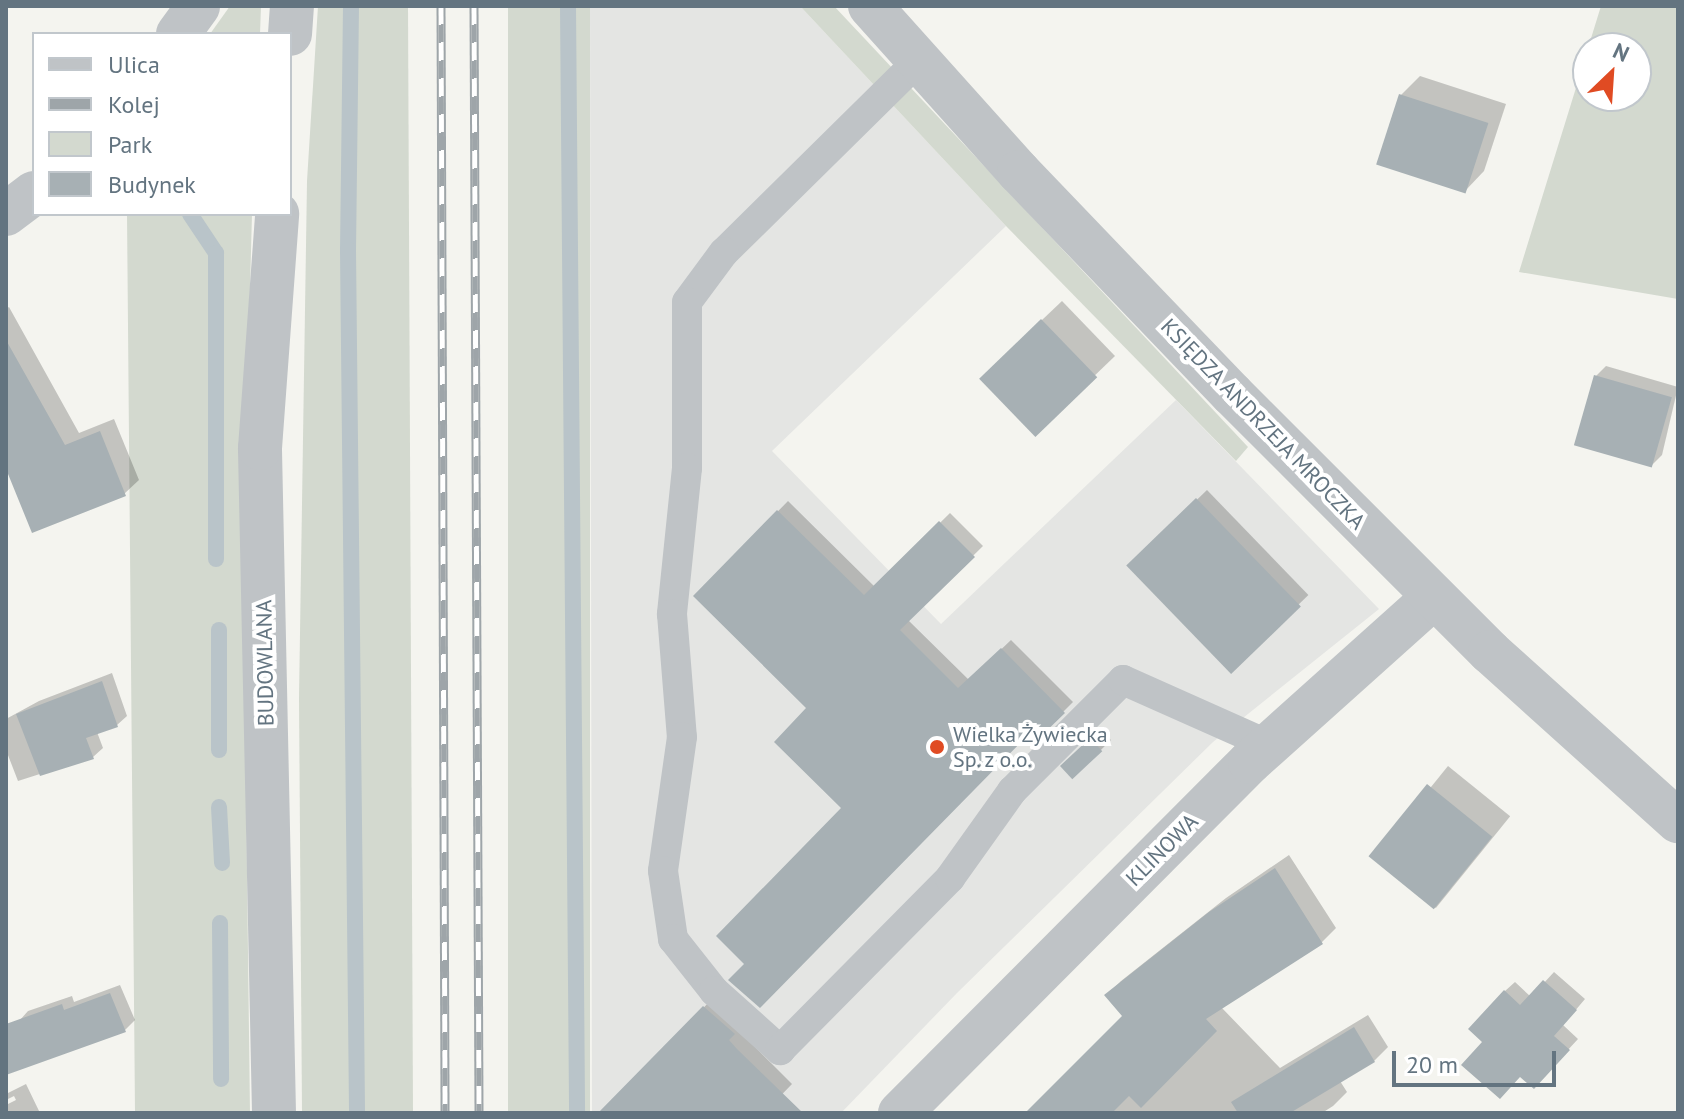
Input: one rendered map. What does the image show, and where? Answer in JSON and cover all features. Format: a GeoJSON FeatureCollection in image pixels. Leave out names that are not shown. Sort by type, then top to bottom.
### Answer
{"type":"FeatureCollection","features":[{"type":"Feature","properties":{"kind":"street"},"geometry":{"type":"LineString","coordinates":[[179,32],[198,6]]}},
{"type":"Feature","properties":{"kind":"street"},"geometry":{"type":"LineString","coordinates":[[290,32],[292,6]]}},
{"type":"Feature","properties":{"kind":"street","name":"KSIĘDZA ANDRZEJA MROCZKA"},"geometry":{"type":"LineString","coordinates":[[870,6],[1115,272],[1434,597],[1535,694],[1678,821]]}},
{"type":"Feature","properties":{"kind":"street"},"geometry":{"type":"LineString","coordinates":[[6,214],[32,194]]}},
{"type":"Feature","properties":{"kind":"street","name":"BUDOWLANA"},"geometry":{"type":"LineString","coordinates":[[274,1113],[260,448],[277,216]]}},
{"type":"Feature","properties":{"kind":"street","name":"KLINOWA"},"geometry":{"type":"LineString","coordinates":[[900,1113],[1269,745],[1434,597]]}},
{"type":"Feature","properties":{"kind":"lane"},"geometry":{"type":"LineString","coordinates":[[920,59],[724,252],[687,302],[687,468],[672,614],[682,737],[663,871],[673,939],[714,991],[780,1050],[950,878],[1012,791],[1123,680],[1269,745]]}},
{"type":"Feature","properties":{"kind":"shaded area"},"geometry":{"type":"Polygon","coordinates":[[[590,6],[800,6],[1006,226],[772,451],[941,624],[1176,400],[1379,609],[1213,742],[957,993],[841,1113],[592,1113],[590,6]]]}},
{"type":"Feature","properties":{"kind":"green space"},"geometry":{"type":"Polygon","coordinates":[[[230,6],[261,6],[260,32],[211,32],[230,6]]]}},
{"type":"Feature","properties":{"kind":"green space"},"geometry":{"type":"Polygon","coordinates":[[[318,6],[408,6],[413,1113],[302,1113],[299,698],[307,181],[318,6]]]}},
{"type":"Feature","properties":{"kind":"green space"},"geometry":{"type":"Polygon","coordinates":[[[508,6],[590,6],[590,1113],[508,1113],[508,6]]]}},
{"type":"Feature","properties":{"kind":"green space"},"geometry":{"type":"Polygon","coordinates":[[[800,6],[834,6],[1248,447],[1236,461],[1006,226],[800,6]]]}},
{"type":"Feature","properties":{"kind":"green space"},"geometry":{"type":"Polygon","coordinates":[[[1601,6],[1678,6],[1678,299],[1519,272],[1572,101],[1572,112],[1652,112],[1652,32],[1593,32],[1601,6]]]}},
{"type":"Feature","properties":{"kind":"green space"},"geometry":{"type":"Polygon","coordinates":[[[127,216],[252,216],[243,551],[250,1113],[135,1113],[127,216]]]}},
{"type":"Feature","properties":{"kind":"building"},"geometry":{"type":"Polygon","coordinates":[[[1399,94],[1488,123],[1466,193],[1376,164],[1399,94]]]}},
{"type":"Feature","properties":{"kind":"building"},"geometry":{"type":"Polygon","coordinates":[[[1041,319],[1097,377],[1035,437],[979,379],[1041,319]]]}},
{"type":"Feature","properties":{"kind":"building"},"geometry":{"type":"Polygon","coordinates":[[[6,340],[65,445],[100,431],[126,496],[32,533],[6,469],[6,340]]]}},
{"type":"Feature","properties":{"kind":"building"},"geometry":{"type":"Polygon","coordinates":[[[1594,375],[1672,397],[1652,467],[1574,445],[1594,375]]]}},
{"type":"Feature","properties":{"kind":"building"},"geometry":{"type":"Polygon","coordinates":[[[1196,498],[1301,607],[1231,674],[1126,565],[1196,498]]]}},
{"type":"Feature","properties":{"kind":"building"},"geometry":{"type":"Polygon","coordinates":[[[777,510],[864,595],[939,521],[975,557],[900,630],[958,688],[1001,648],[1065,713],[1035,742],[1028,735],[760,1008],[728,980],[744,964],[716,936],[841,808],[774,742],[806,708],[693,596],[777,510]]]}},
{"type":"Feature","properties":{"kind":"building"},"geometry":{"type":"Polygon","coordinates":[[[102,681],[118,727],[86,738],[94,759],[40,776],[16,714],[102,681]]]}},
{"type":"Feature","properties":{"kind":"building"},"geometry":{"type":"Polygon","coordinates":[[[1090,738],[1102,751],[1072,779],[1060,766],[1090,738]]]}},
{"type":"Feature","properties":{"kind":"building"},"geometry":{"type":"Polygon","coordinates":[[[1427,784],[1492,837],[1434,909],[1368,856],[1427,784]]]}},
{"type":"Feature","properties":{"kind":"building"},"geometry":{"type":"Polygon","coordinates":[[[1275,868],[1323,944],[1206,1019],[1217,1031],[1141,1108],[1129,1096],[1112,1113],[1025,1113],[1122,1016],[1104,995],[1209,912],[1275,868]]]}},
{"type":"Feature","properties":{"kind":"building"},"geometry":{"type":"Polygon","coordinates":[[[1543,980],[1577,1010],[1554,1036],[1570,1050],[1534,1089],[1520,1077],[1500,1099],[1461,1065],[1482,1042],[1468,1029],[1504,990],[1520,1005],[1543,980]]]}},
{"type":"Feature","properties":{"kind":"building"},"geometry":{"type":"Polygon","coordinates":[[[110,993],[126,1032],[6,1075],[6,1024],[62,1004],[64,1010],[110,993]]]}},
{"type":"Feature","properties":{"kind":"building"},"geometry":{"type":"Polygon","coordinates":[[[703,1006],[735,1034],[729,1040],[737,1049],[803,1113],[598,1113],[703,1006]]]}},
{"type":"Feature","properties":{"kind":"building"},"geometry":{"type":"Polygon","coordinates":[[[1354,1027],[1375,1062],[1290,1113],[1238,1113],[1231,1102],[1354,1027]]]}},
{"type":"Feature","properties":{"kind":"waterway"},"geometry":{"type":"LineString","coordinates":[[351,6],[348,250],[357,1113]]}},
{"type":"Feature","properties":{"kind":"waterway"},"geometry":{"type":"LineString","coordinates":[[568,6],[577,1113]]}},
{"type":"Feature","properties":{"kind":"waterway"},"geometry":{"type":"LineString","coordinates":[[191,216],[216,253],[216,559]]}},
{"type":"Feature","properties":{"kind":"waterway"},"geometry":{"type":"LineString","coordinates":[[219,630],[219,750]]}},
{"type":"Feature","properties":{"kind":"waterway"},"geometry":{"type":"LineString","coordinates":[[219,807],[222,863]]}},
{"type":"Feature","properties":{"kind":"waterway"},"geometry":{"type":"LineString","coordinates":[[220,923],[221,1079]]}},
{"type":"Feature","properties":{"kind":"railway"},"geometry":{"type":"LineString","coordinates":[[441,6],[445,1113]]}},
{"type":"Feature","properties":{"kind":"railway"},"geometry":{"type":"LineString","coordinates":[[474,6],[479,1113]]}},
{"type":"Feature","properties":{"kind":"place","name":"Wielka Żywiecka Sp. z o.o."},"geometry":{"type":"Point","coordinates":[937,747]}}]}
